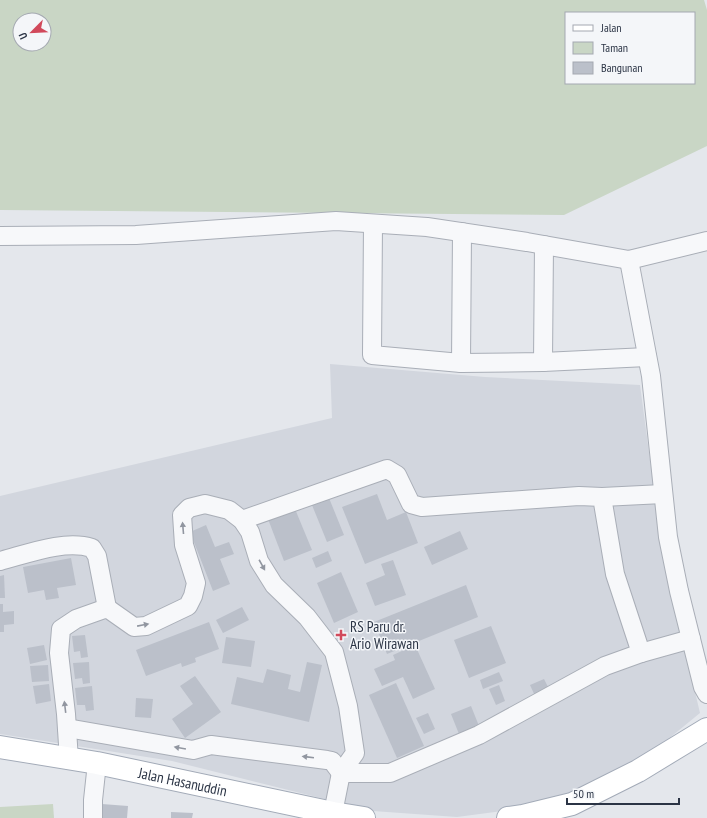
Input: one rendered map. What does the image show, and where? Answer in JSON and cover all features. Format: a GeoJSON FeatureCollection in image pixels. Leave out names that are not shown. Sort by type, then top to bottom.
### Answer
{"type":"FeatureCollection","features":[{"type":"Feature","properties":{"kind":"main road"},"geometry":{"type":"LineString","coordinates":[[508,818],[523,816],[572,804],[638,771],[707,729]]}},
{"type":"Feature","properties":{"kind":"main road","name":"Jalan Hasanuddin"},"geometry":{"type":"LineString","coordinates":[[0,747],[69,760],[97,763],[333,813],[364,818]]}},
{"type":"Feature","properties":{"kind":"street"},"geometry":{"type":"LineString","coordinates":[[0,236],[136,235],[336,221],[428,227],[629,260],[707,241]]}},
{"type":"Feature","properties":{"kind":"street"},"geometry":{"type":"LineString","coordinates":[[372,224],[372,355],[461,364],[647,357]]}},
{"type":"Feature","properties":{"kind":"street"},"geometry":{"type":"LineString","coordinates":[[461,364],[462,232]]}},
{"type":"Feature","properties":{"kind":"street"},"geometry":{"type":"LineString","coordinates":[[543,362],[544,245]]}},
{"type":"Feature","properties":{"kind":"street"},"geometry":{"type":"LineString","coordinates":[[629,260],[651,376],[668,537],[691,639],[703,687],[707,694]]}},
{"type":"Feature","properties":{"kind":"street"},"geometry":{"type":"LineString","coordinates":[[242,520],[387,469],[397,475],[411,504],[422,507],[579,496],[602,497],[663,494]]}},
{"type":"Feature","properties":{"kind":"street"},"geometry":{"type":"LineString","coordinates":[[602,497],[615,574],[641,653]]}},
{"type":"Feature","properties":{"kind":"street"},"geometry":{"type":"LineString","coordinates":[[0,561],[56,547],[75,545],[92,548],[97,556],[107,608],[134,627],[146,626],[188,606],[193,596],[196,583],[184,545],[182,515],[189,508],[205,504],[229,510],[242,520],[250,532],[259,561],[274,585],[307,617],[334,652],[348,706],[355,753],[341,773],[333,813]]}},
{"type":"Feature","properties":{"kind":"street"},"geometry":{"type":"LineString","coordinates":[[69,760],[59,653],[61,629],[76,619],[107,608]]}},
{"type":"Feature","properties":{"kind":"street"},"geometry":{"type":"LineString","coordinates":[[341,773],[390,773],[479,735],[605,666],[641,653],[691,639]]}},
{"type":"Feature","properties":{"kind":"street"},"geometry":{"type":"LineString","coordinates":[[67,728],[193,750],[211,745],[327,760],[332,761],[341,773]]}},
{"type":"Feature","properties":{"kind":"street"},"geometry":{"type":"LineString","coordinates":[[93,818],[93,800],[97,763]]}},
{"type":"Feature","properties":{"kind":"shaded area","name":"RS Paru dr. Ario Wirawan"},"geometry":{"type":"Polygon","coordinates":[[[330,364],[485,377],[640,385],[663,557],[700,713],[656,749],[610,778],[534,807],[457,817],[373,811],[172,761],[0,734],[0,496],[332,418],[330,364]]]}},
{"type":"Feature","properties":{"kind":"green space"},"geometry":{"type":"Polygon","coordinates":[[[0,0],[704,0],[707,10],[707,146],[564,215],[0,210],[0,0]]]}},
{"type":"Feature","properties":{"kind":"green space"},"geometry":{"type":"Polygon","coordinates":[[[53,804],[54,818],[0,818],[0,807],[53,804]]]}},
{"type":"Feature","properties":{"kind":"building"},"geometry":{"type":"Polygon","coordinates":[[[377,494],[387,520],[406,512],[418,543],[365,564],[342,507],[377,494]]]}},
{"type":"Feature","properties":{"kind":"building"},"geometry":{"type":"Polygon","coordinates":[[[329,498],[344,535],[327,542],[312,505],[329,498]]]}},
{"type":"Feature","properties":{"kind":"building"},"geometry":{"type":"Polygon","coordinates":[[[295,509],[312,550],[284,561],[268,519],[295,509]]]}},
{"type":"Feature","properties":{"kind":"building"},"geometry":{"type":"Polygon","coordinates":[[[206,525],[215,547],[229,542],[234,554],[220,559],[230,584],[213,591],[190,532],[206,525]]]}},
{"type":"Feature","properties":{"kind":"building"},"geometry":{"type":"Polygon","coordinates":[[[460,531],[468,549],[432,565],[424,547],[460,531]]]}},
{"type":"Feature","properties":{"kind":"building"},"geometry":{"type":"Polygon","coordinates":[[[328,551],[332,561],[316,568],[312,558],[328,551]]]}},
{"type":"Feature","properties":{"kind":"building"},"geometry":{"type":"Polygon","coordinates":[[[71,558],[76,585],[57,588],[59,598],[46,600],[44,590],[28,593],[23,567],[71,558]]]}},
{"type":"Feature","properties":{"kind":"building"},"geometry":{"type":"Polygon","coordinates":[[[393,560],[406,595],[375,606],[366,583],[385,575],[381,564],[393,560]]]}},
{"type":"Feature","properties":{"kind":"building"},"geometry":{"type":"Polygon","coordinates":[[[341,572],[358,612],[334,623],[317,583],[341,572]]]}},
{"type":"Feature","properties":{"kind":"building"},"geometry":{"type":"Polygon","coordinates":[[[4,575],[5,598],[0,598],[0,576],[4,575]]]}},
{"type":"Feature","properties":{"kind":"building"},"geometry":{"type":"Polygon","coordinates":[[[466,585],[478,617],[387,654],[374,622],[466,585]]]}},
{"type":"Feature","properties":{"kind":"building"},"geometry":{"type":"Polygon","coordinates":[[[0,604],[3,604],[3,612],[14,611],[14,624],[4,625],[4,632],[0,632],[0,604]]]}},
{"type":"Feature","properties":{"kind":"building"},"geometry":{"type":"Polygon","coordinates":[[[242,607],[249,620],[223,633],[216,620],[242,607]]]}},
{"type":"Feature","properties":{"kind":"building"},"geometry":{"type":"Polygon","coordinates":[[[209,622],[219,649],[195,658],[196,662],[182,667],[181,663],[146,676],[136,650],[209,622]]]}},
{"type":"Feature","properties":{"kind":"building"},"geometry":{"type":"Polygon","coordinates":[[[491,626],[506,663],[469,678],[454,640],[491,626]]]}},
{"type":"Feature","properties":{"kind":"building"},"geometry":{"type":"Polygon","coordinates":[[[85,635],[88,657],[81,658],[80,651],[74,652],[72,636],[85,635]]]}},
{"type":"Feature","properties":{"kind":"building"},"geometry":{"type":"Polygon","coordinates":[[[226,637],[255,641],[251,667],[222,663],[226,637]]]}},
{"type":"Feature","properties":{"kind":"building"},"geometry":{"type":"Polygon","coordinates":[[[44,645],[47,660],[30,664],[27,648],[44,645]]]}},
{"type":"Feature","properties":{"kind":"building"},"geometry":{"type":"Polygon","coordinates":[[[415,645],[435,689],[413,699],[403,677],[382,686],[374,669],[395,660],[393,655],[415,645]]]}},
{"type":"Feature","properties":{"kind":"building"},"geometry":{"type":"Polygon","coordinates":[[[89,662],[90,683],[83,684],[82,678],[75,679],[73,663],[89,662]]]}},
{"type":"Feature","properties":{"kind":"building"},"geometry":{"type":"Polygon","coordinates":[[[307,662],[322,665],[309,722],[231,704],[237,677],[263,683],[267,669],[291,675],[288,689],[300,692],[307,662]]]}},
{"type":"Feature","properties":{"kind":"building"},"geometry":{"type":"Polygon","coordinates":[[[48,665],[49,681],[32,682],[30,666],[48,665]]]}},
{"type":"Feature","properties":{"kind":"building"},"geometry":{"type":"Polygon","coordinates":[[[499,672],[503,681],[483,689],[480,680],[499,672]]]}},
{"type":"Feature","properties":{"kind":"building"},"geometry":{"type":"Polygon","coordinates":[[[195,676],[221,712],[185,738],[172,719],[193,704],[180,686],[195,676]]]}},
{"type":"Feature","properties":{"kind":"building"},"geometry":{"type":"Polygon","coordinates":[[[544,679],[549,689],[535,696],[530,685],[544,679]]]}},
{"type":"Feature","properties":{"kind":"building"},"geometry":{"type":"Polygon","coordinates":[[[396,683],[424,746],[397,758],[369,695],[396,683]]]}},
{"type":"Feature","properties":{"kind":"building"},"geometry":{"type":"Polygon","coordinates":[[[49,684],[51,701],[36,704],[33,686],[49,684]]]}},
{"type":"Feature","properties":{"kind":"building"},"geometry":{"type":"Polygon","coordinates":[[[499,685],[505,701],[496,705],[489,689],[499,685]]]}},
{"type":"Feature","properties":{"kind":"building"},"geometry":{"type":"Polygon","coordinates":[[[92,686],[94,710],[86,711],[85,705],[77,705],[75,688],[92,686]]]}},
{"type":"Feature","properties":{"kind":"building"},"geometry":{"type":"Polygon","coordinates":[[[136,698],[153,699],[151,718],[135,717],[136,698]]]}},
{"type":"Feature","properties":{"kind":"building"},"geometry":{"type":"Polygon","coordinates":[[[471,706],[479,726],[459,734],[451,714],[471,706]]]}},
{"type":"Feature","properties":{"kind":"building"},"geometry":{"type":"Polygon","coordinates":[[[428,713],[435,729],[424,734],[416,718],[428,713]]]}},
{"type":"Feature","properties":{"kind":"building"},"geometry":{"type":"Polygon","coordinates":[[[102,804],[128,806],[127,818],[101,818],[102,804]]]}},
{"type":"Feature","properties":{"kind":"building"},"geometry":{"type":"Polygon","coordinates":[[[171,812],[193,813],[192,818],[171,818],[171,812]]]}},
{"type":"Feature","properties":{"kind":"place","name":"RS Paru dr. Ario Wirawan"},"geometry":{"type":"Point","coordinates":[341,635]}}]}
